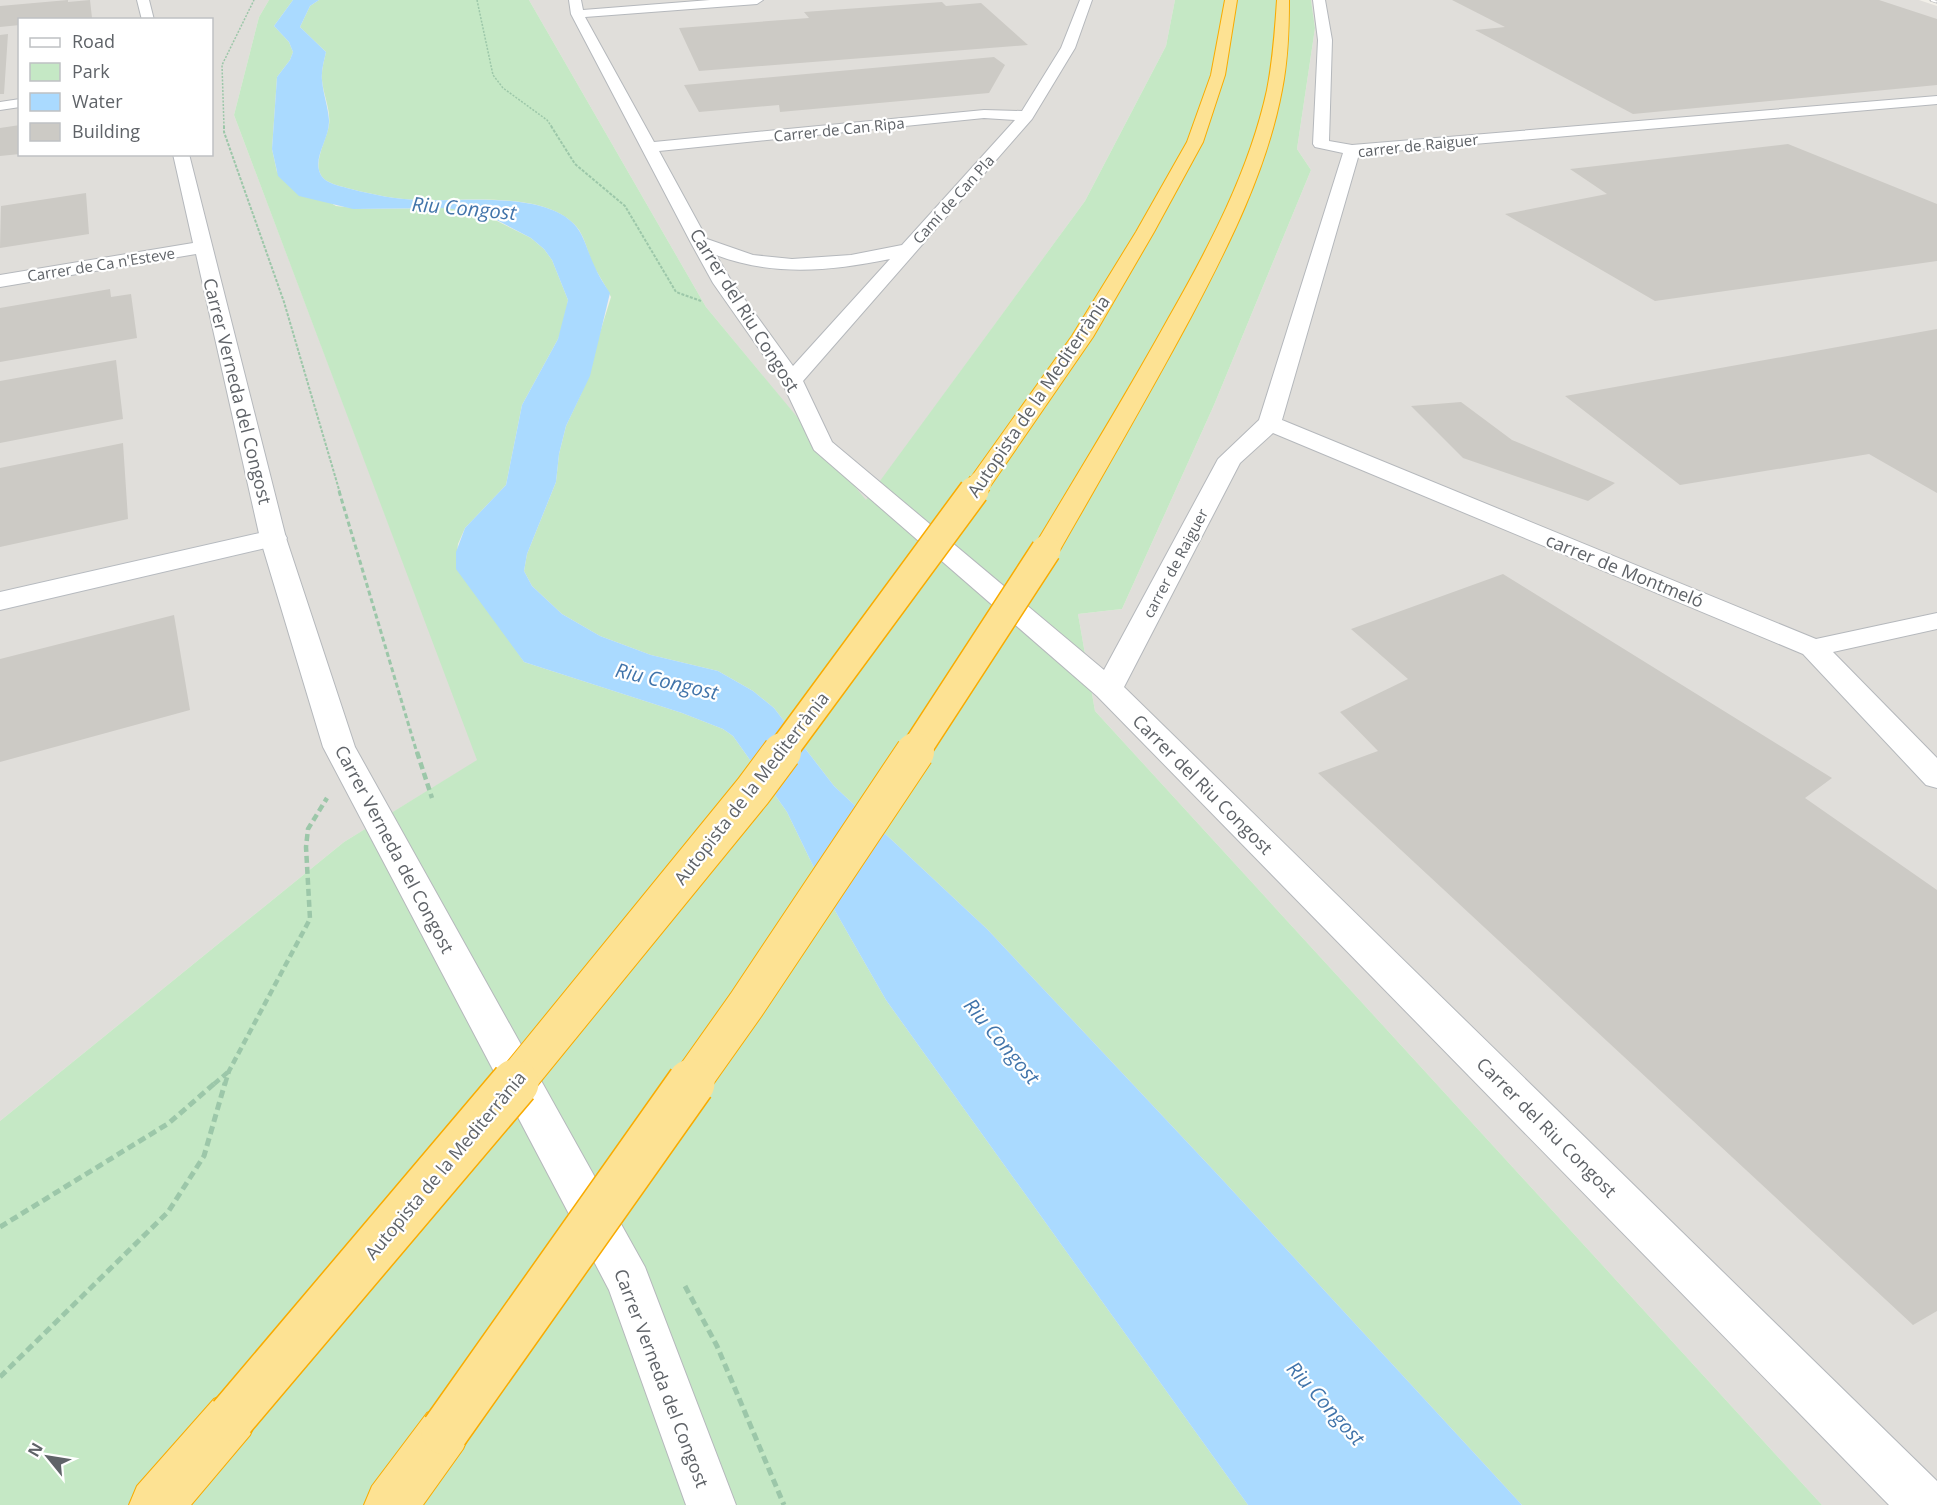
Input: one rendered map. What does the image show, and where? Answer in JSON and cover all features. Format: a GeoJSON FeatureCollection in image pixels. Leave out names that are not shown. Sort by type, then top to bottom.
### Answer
{"type":"FeatureCollection","features":[{"type":"Feature","properties":{"kind":"highway","name":"Autopista de la Mediterrània"},"geometry":{"type":"LineString","coordinates":[[156,1505],[542,1051],[753,791],[980,483],[1082,337],[1145,232],[1195,142],[1218,75],[1231,0]]}},
{"type":"Feature","properties":{"kind":"highway"},"geometry":{"type":"LineString","coordinates":[[391,1505],[746,1005],[917,749],[1046,550],[1194,292],[1235,209],[1257,155],[1273,104],[1284,27],[1283,0]]}},
{"type":"Feature","properties":{"kind":"street"},"geometry":{"type":"LineString","coordinates":[[143,0],[148,18]]}},
{"type":"Feature","properties":{"kind":"street"},"geometry":{"type":"LineString","coordinates":[[576,7],[757,0]]}},
{"type":"Feature","properties":{"kind":"street","name":"Camí de Can Pla"},"geometry":{"type":"LineString","coordinates":[[792,380],[1027,116],[1068,48],[1086,0]]}},
{"type":"Feature","properties":{"kind":"street","name":"carrer de Raiguer"},"geometry":{"type":"LineString","coordinates":[[1319,0],[1325,40],[1321,144],[1352,150],[1937,100]]}},
{"type":"Feature","properties":{"kind":"street","name":"Carrer del Riu Congost"},"geometry":{"type":"LineString","coordinates":[[576,7],[700,243],[739,306],[792,380],[822,445],[1108,689],[1925,1505]]}},
{"type":"Feature","properties":{"kind":"street"},"geometry":{"type":"LineString","coordinates":[[0,106],[18,103]]}},
{"type":"Feature","properties":{"kind":"street","name":"Carrer de Can Ripa"},"geometry":{"type":"LineString","coordinates":[[651,147],[984,114],[1027,116]]}},
{"type":"Feature","properties":{"kind":"street","name":"carrer de Raiguer"},"geometry":{"type":"LineString","coordinates":[[1108,689],[1230,459],[1270,423],[1352,150]]}},
{"type":"Feature","properties":{"kind":"street","name":"Carrer Verneda del Congost"},"geometry":{"type":"LineString","coordinates":[[181,156],[273,538],[339,747],[628,1282],[711,1505]]}},
{"type":"Feature","properties":{"kind":"street"},"geometry":{"type":"LineString","coordinates":[[700,243],[752,261],[798,265],[845,262],[909,249]]}},
{"type":"Feature","properties":{"kind":"street","name":"Carrer de Ca n'Esteve"},"geometry":{"type":"LineString","coordinates":[[0,281],[203,248]]}},
{"type":"Feature","properties":{"kind":"street","name":"carrer de Montmeló"},"geometry":{"type":"LineString","coordinates":[[1270,423],[1813,648],[1937,777]]}},
{"type":"Feature","properties":{"kind":"street"},"geometry":{"type":"LineString","coordinates":[[0,601],[273,538]]}},
{"type":"Feature","properties":{"kind":"street"},"geometry":{"type":"LineString","coordinates":[[1813,648],[1937,621]]}},
{"type":"Feature","properties":{"kind":"path"},"geometry":{"type":"LineString","coordinates":[[254,0],[222,64],[224,132],[284,302],[407,722],[432,798]]}},
{"type":"Feature","properties":{"kind":"path"},"geometry":{"type":"LineString","coordinates":[[477,0],[493,75],[503,88],[547,120],[575,164],[625,206],[676,292],[716,306],[739,306]]}},
{"type":"Feature","properties":{"kind":"path"},"geometry":{"type":"LineString","coordinates":[[0,1377],[168,1212],[204,1156],[229,1071],[310,919],[306,847],[308,829],[328,797],[353,773]]}},
{"type":"Feature","properties":{"kind":"path"},"geometry":{"type":"LineString","coordinates":[[0,1227],[169,1123],[229,1071]]}},
{"type":"Feature","properties":{"kind":"path"},"geometry":{"type":"LineString","coordinates":[[685,1286],[717,1346],[784,1505]]}},
{"type":"Feature","properties":{"kind":"shaded area"},"geometry":{"type":"Polygon","coordinates":[[[0,0],[269,0],[259,17],[234,115],[478,760],[344,842],[0,1121],[0,0]]]}},
{"type":"Feature","properties":{"kind":"shaded area"},"geometry":{"type":"Polygon","coordinates":[[[529,0],[1175,0],[1166,46],[1085,201],[866,501],[706,307],[529,0]]]}},
{"type":"Feature","properties":{"kind":"shaded area"},"geometry":{"type":"Polygon","coordinates":[[[1311,0],[1919,0],[1937,6],[1937,1505],[1822,1505],[1095,711],[1078,614],[1122,609],[1214,405],[1311,170],[1297,149],[1315,28],[1311,0]]]}},
{"type":"Feature","properties":{"kind":"green space"},"geometry":{"type":"Polygon","coordinates":[[[269,0],[293,0],[274,26],[289,42],[293,52],[277,77],[272,149],[277,172],[336,206],[363,209],[448,208],[487,216],[531,238],[544,249],[552,260],[568,300],[564,324],[558,339],[522,405],[506,485],[465,528],[458,544],[456,560],[524,662],[682,713],[723,729],[733,736],[787,812],[834,909],[886,1000],[1248,1505],[0,1505],[0,1121],[344,842],[477,760],[234,115],[259,17],[269,0]]]}},
{"type":"Feature","properties":{"kind":"green space"},"geometry":{"type":"Polygon","coordinates":[[[319,0],[529,0],[706,307],[866,500],[1085,201],[1166,46],[1175,0],[1311,0],[1315,28],[1297,149],[1311,170],[1214,405],[1122,609],[1078,614],[1095,711],[1822,1505],[1522,1505],[1219,1176],[987,929],[834,786],[774,708],[753,691],[718,671],[651,655],[600,636],[562,614],[532,586],[524,571],[527,554],[556,482],[559,454],[566,426],[581,394],[611,297],[593,265],[580,233],[574,224],[559,213],[541,206],[500,200],[401,199],[338,186],[322,177],[319,162],[329,125],[322,77],[326,52],[300,27],[310,6],[319,0]]]}},
{"type":"Feature","properties":{"kind":"water","name":"Riu Congost"},"geometry":{"type":"Polygon","coordinates":[[[293,0],[319,0],[310,6],[300,27],[326,52],[322,77],[329,127],[318,167],[325,180],[342,187],[393,198],[522,202],[560,214],[577,228],[597,272],[610,293],[590,376],[566,426],[559,454],[556,482],[527,554],[524,571],[532,586],[562,614],[600,636],[651,655],[718,671],[753,691],[774,708],[834,786],[987,929],[1219,1176],[1522,1505],[1248,1505],[886,1000],[834,909],[787,812],[733,736],[723,729],[682,713],[524,662],[456,569],[456,552],[465,528],[506,485],[522,405],[558,339],[568,300],[552,260],[544,249],[531,238],[493,218],[448,208],[353,209],[299,196],[278,176],[272,149],[277,77],[293,52],[289,42],[274,26],[293,0]]]}},
{"type":"Feature","properties":{"kind":"building"},"geometry":{"type":"Polygon","coordinates":[[[90,0],[92,18],[18,18],[18,25],[0,27],[0,6],[90,0]]]}},
{"type":"Feature","properties":{"kind":"building"},"geometry":{"type":"Polygon","coordinates":[[[1452,0],[1879,0],[1937,19],[1937,85],[1633,114],[1475,30],[1505,27],[1452,0]]]}},
{"type":"Feature","properties":{"kind":"building"},"geometry":{"type":"Polygon","coordinates":[[[942,2],[946,6],[981,3],[1028,45],[699,71],[679,28],[809,18],[804,12],[942,2]]]}},
{"type":"Feature","properties":{"kind":"building"},"geometry":{"type":"Polygon","coordinates":[[[8,34],[4,94],[0,94],[0,35],[8,34]]]}},
{"type":"Feature","properties":{"kind":"building"},"geometry":{"type":"Polygon","coordinates":[[[994,57],[1005,65],[989,93],[780,112],[779,105],[699,112],[684,85],[994,57]]]}},
{"type":"Feature","properties":{"kind":"building"},"geometry":{"type":"Polygon","coordinates":[[[18,125],[18,154],[0,156],[0,128],[18,125]]]}},
{"type":"Feature","properties":{"kind":"building"},"geometry":{"type":"Polygon","coordinates":[[[1788,144],[1937,204],[1937,261],[1655,301],[1505,214],[1607,194],[1570,169],[1788,144]]]}},
{"type":"Feature","properties":{"kind":"building"},"geometry":{"type":"Polygon","coordinates":[[[86,193],[89,234],[0,248],[1,206],[86,193]]]}},
{"type":"Feature","properties":{"kind":"building"},"geometry":{"type":"Polygon","coordinates":[[[110,289],[111,297],[131,294],[137,338],[0,362],[0,308],[110,289]]]}},
{"type":"Feature","properties":{"kind":"building"},"geometry":{"type":"Polygon","coordinates":[[[1937,329],[1937,493],[1869,454],[1680,485],[1565,396],[1937,329]]]}},
{"type":"Feature","properties":{"kind":"building"},"geometry":{"type":"Polygon","coordinates":[[[116,360],[123,419],[0,443],[0,381],[116,360]]]}},
{"type":"Feature","properties":{"kind":"building"},"geometry":{"type":"Polygon","coordinates":[[[1461,402],[1512,440],[1615,483],[1588,501],[1463,458],[1411,406],[1461,402]]]}},
{"type":"Feature","properties":{"kind":"building"},"geometry":{"type":"Polygon","coordinates":[[[123,443],[128,519],[0,547],[0,468],[123,443]]]}},
{"type":"Feature","properties":{"kind":"building"},"geometry":{"type":"Polygon","coordinates":[[[1503,574],[1832,778],[1805,798],[1937,890],[1937,1311],[1913,1325],[1318,773],[1378,751],[1340,712],[1408,679],[1351,629],[1503,574]]]}},
{"type":"Feature","properties":{"kind":"building"},"geometry":{"type":"Polygon","coordinates":[[[174,615],[190,710],[0,762],[0,659],[174,615]]]}},
{"type":"Feature","properties":{"kind":"railway"},"geometry":{"type":"LineString","coordinates":[[1931,0],[1937,2]]}}]}
